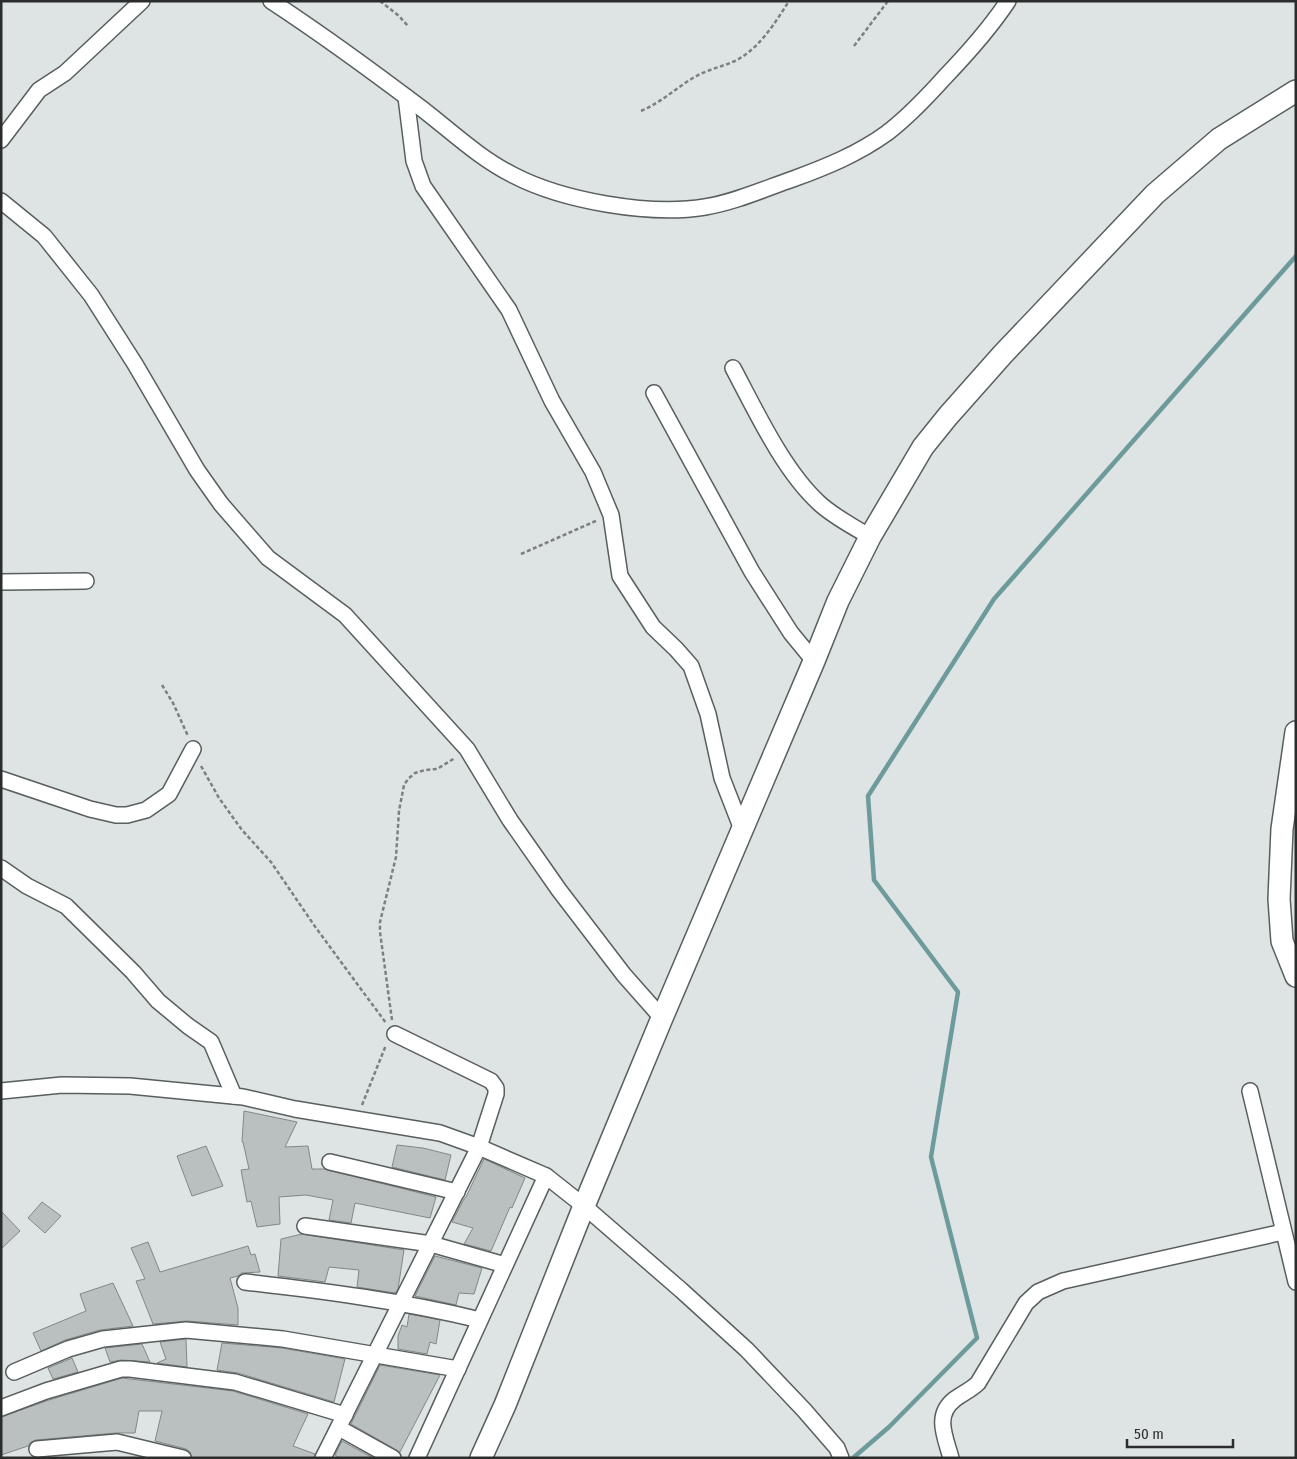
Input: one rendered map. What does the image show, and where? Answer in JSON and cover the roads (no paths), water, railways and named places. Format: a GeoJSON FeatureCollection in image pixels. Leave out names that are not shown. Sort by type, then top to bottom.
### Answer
{"type":"FeatureCollection","features":[{"type":"Feature","properties":{"kind":"street"},"geometry":{"type":"LineString","coordinates":[[1,140],[39,90],[65,73],[142,1]]}},
{"type":"Feature","properties":{"kind":"street"},"geometry":{"type":"LineString","coordinates":[[271,1],[406,97],[480,156],[496,166],[534,185],[578,198],[646,209],[667,210],[706,206],[744,197],[827,166],[870,144],[902,122],[916,109],[982,36],[1008,1]]}},
{"type":"Feature","properties":{"kind":"street"},"geometry":{"type":"LineString","coordinates":[[481,1458],[505,1405],[584,1206],[662,1018],[743,832],[838,601],[870,537],[923,447],[1003,354],[1155,194],[1219,139],[1296,91]]}},
{"type":"Feature","properties":{"kind":"street"},"geometry":{"type":"LineString","coordinates":[[406,97],[414,161],[424,186],[515,321],[552,402],[593,472],[611,514],[620,576],[653,627],[691,666],[708,714],[722,778],[743,832]]}},
{"type":"Feature","properties":{"kind":"street"},"geometry":{"type":"LineString","coordinates":[[1,201],[44,236],[91,296],[221,504],[268,558],[345,615],[467,749],[510,820],[559,890],[624,974],[662,1018]]}},
{"type":"Feature","properties":{"kind":"street"},"geometry":{"type":"LineString","coordinates":[[733,368],[774,443],[805,489],[820,504],[870,537]]}},
{"type":"Feature","properties":{"kind":"street"},"geometry":{"type":"LineString","coordinates":[[654,393],[752,572],[791,633],[814,661]]}},
{"type":"Feature","properties":{"kind":"street"},"geometry":{"type":"LineString","coordinates":[[1,582],[86,581]]}},
{"type":"Feature","properties":{"kind":"street"},"geometry":{"type":"LineString","coordinates":[[1296,732],[1291,801],[1282,838],[1279,899],[1282,941],[1296,976]]}},
{"type":"Feature","properties":{"kind":"street"},"geometry":{"type":"LineString","coordinates":[[1,779],[90,809],[116,815],[127,815],[146,810],[169,794],[194,749]]}},
{"type":"Feature","properties":{"kind":"street"},"geometry":{"type":"LineString","coordinates":[[1,868],[27,886],[66,906],[133,972],[164,1006],[211,1042],[234,1096]]}},
{"type":"Feature","properties":{"kind":"street"},"geometry":{"type":"LineString","coordinates":[[323,1458],[402,1304],[479,1147],[496,1094],[496,1088],[491,1081],[395,1034]]}},
{"type":"Feature","properties":{"kind":"street"},"geometry":{"type":"LineString","coordinates":[[1,1091],[62,1085],[130,1086],[234,1096],[357,1121],[440,1133],[479,1147],[546,1176],[584,1206],[747,1350],[804,1410],[839,1453]]}},
{"type":"Feature","properties":{"kind":"street"},"geometry":{"type":"LineString","coordinates":[[1250,1091],[1296,1282]]}},
{"type":"Feature","properties":{"kind":"street"},"geometry":{"type":"LineString","coordinates":[[330,1162],[457,1192]]}},
{"type":"Feature","properties":{"kind":"street"},"geometry":{"type":"LineString","coordinates":[[417,1458],[546,1176]]}},
{"type":"Feature","properties":{"kind":"street"},"geometry":{"type":"LineString","coordinates":[[305,1226],[431,1244],[505,1265]]}},
{"type":"Feature","properties":{"kind":"street"},"geometry":{"type":"LineString","coordinates":[[951,1458],[943,1431],[942,1416],[948,1406],[978,1383],[1026,1303],[1038,1292],[1063,1281],[1283,1232]]}},
{"type":"Feature","properties":{"kind":"street"},"geometry":{"type":"LineString","coordinates":[[245,1282],[323,1291],[440,1310],[480,1320]]}},
{"type":"Feature","properties":{"kind":"street"},"geometry":{"type":"LineString","coordinates":[[14,1372],[68,1349],[103,1339],[186,1330],[283,1339],[458,1369]]}},
{"type":"Feature","properties":{"kind":"street"},"geometry":{"type":"LineString","coordinates":[[1,1408],[46,1391],[121,1369],[235,1382],[342,1422],[393,1458]]}},
{"type":"Feature","properties":{"kind":"street"},"geometry":{"type":"LineString","coordinates":[[37,1449],[117,1442],[183,1458]]}},
{"type":"Feature","properties":{"kind":"waterway"},"geometry":{"type":"LineString","coordinates":[[853,1458],[889,1427],[977,1338],[931,1157],[958,992],[874,880],[868,796],[994,599],[1296,256]]}}]}
